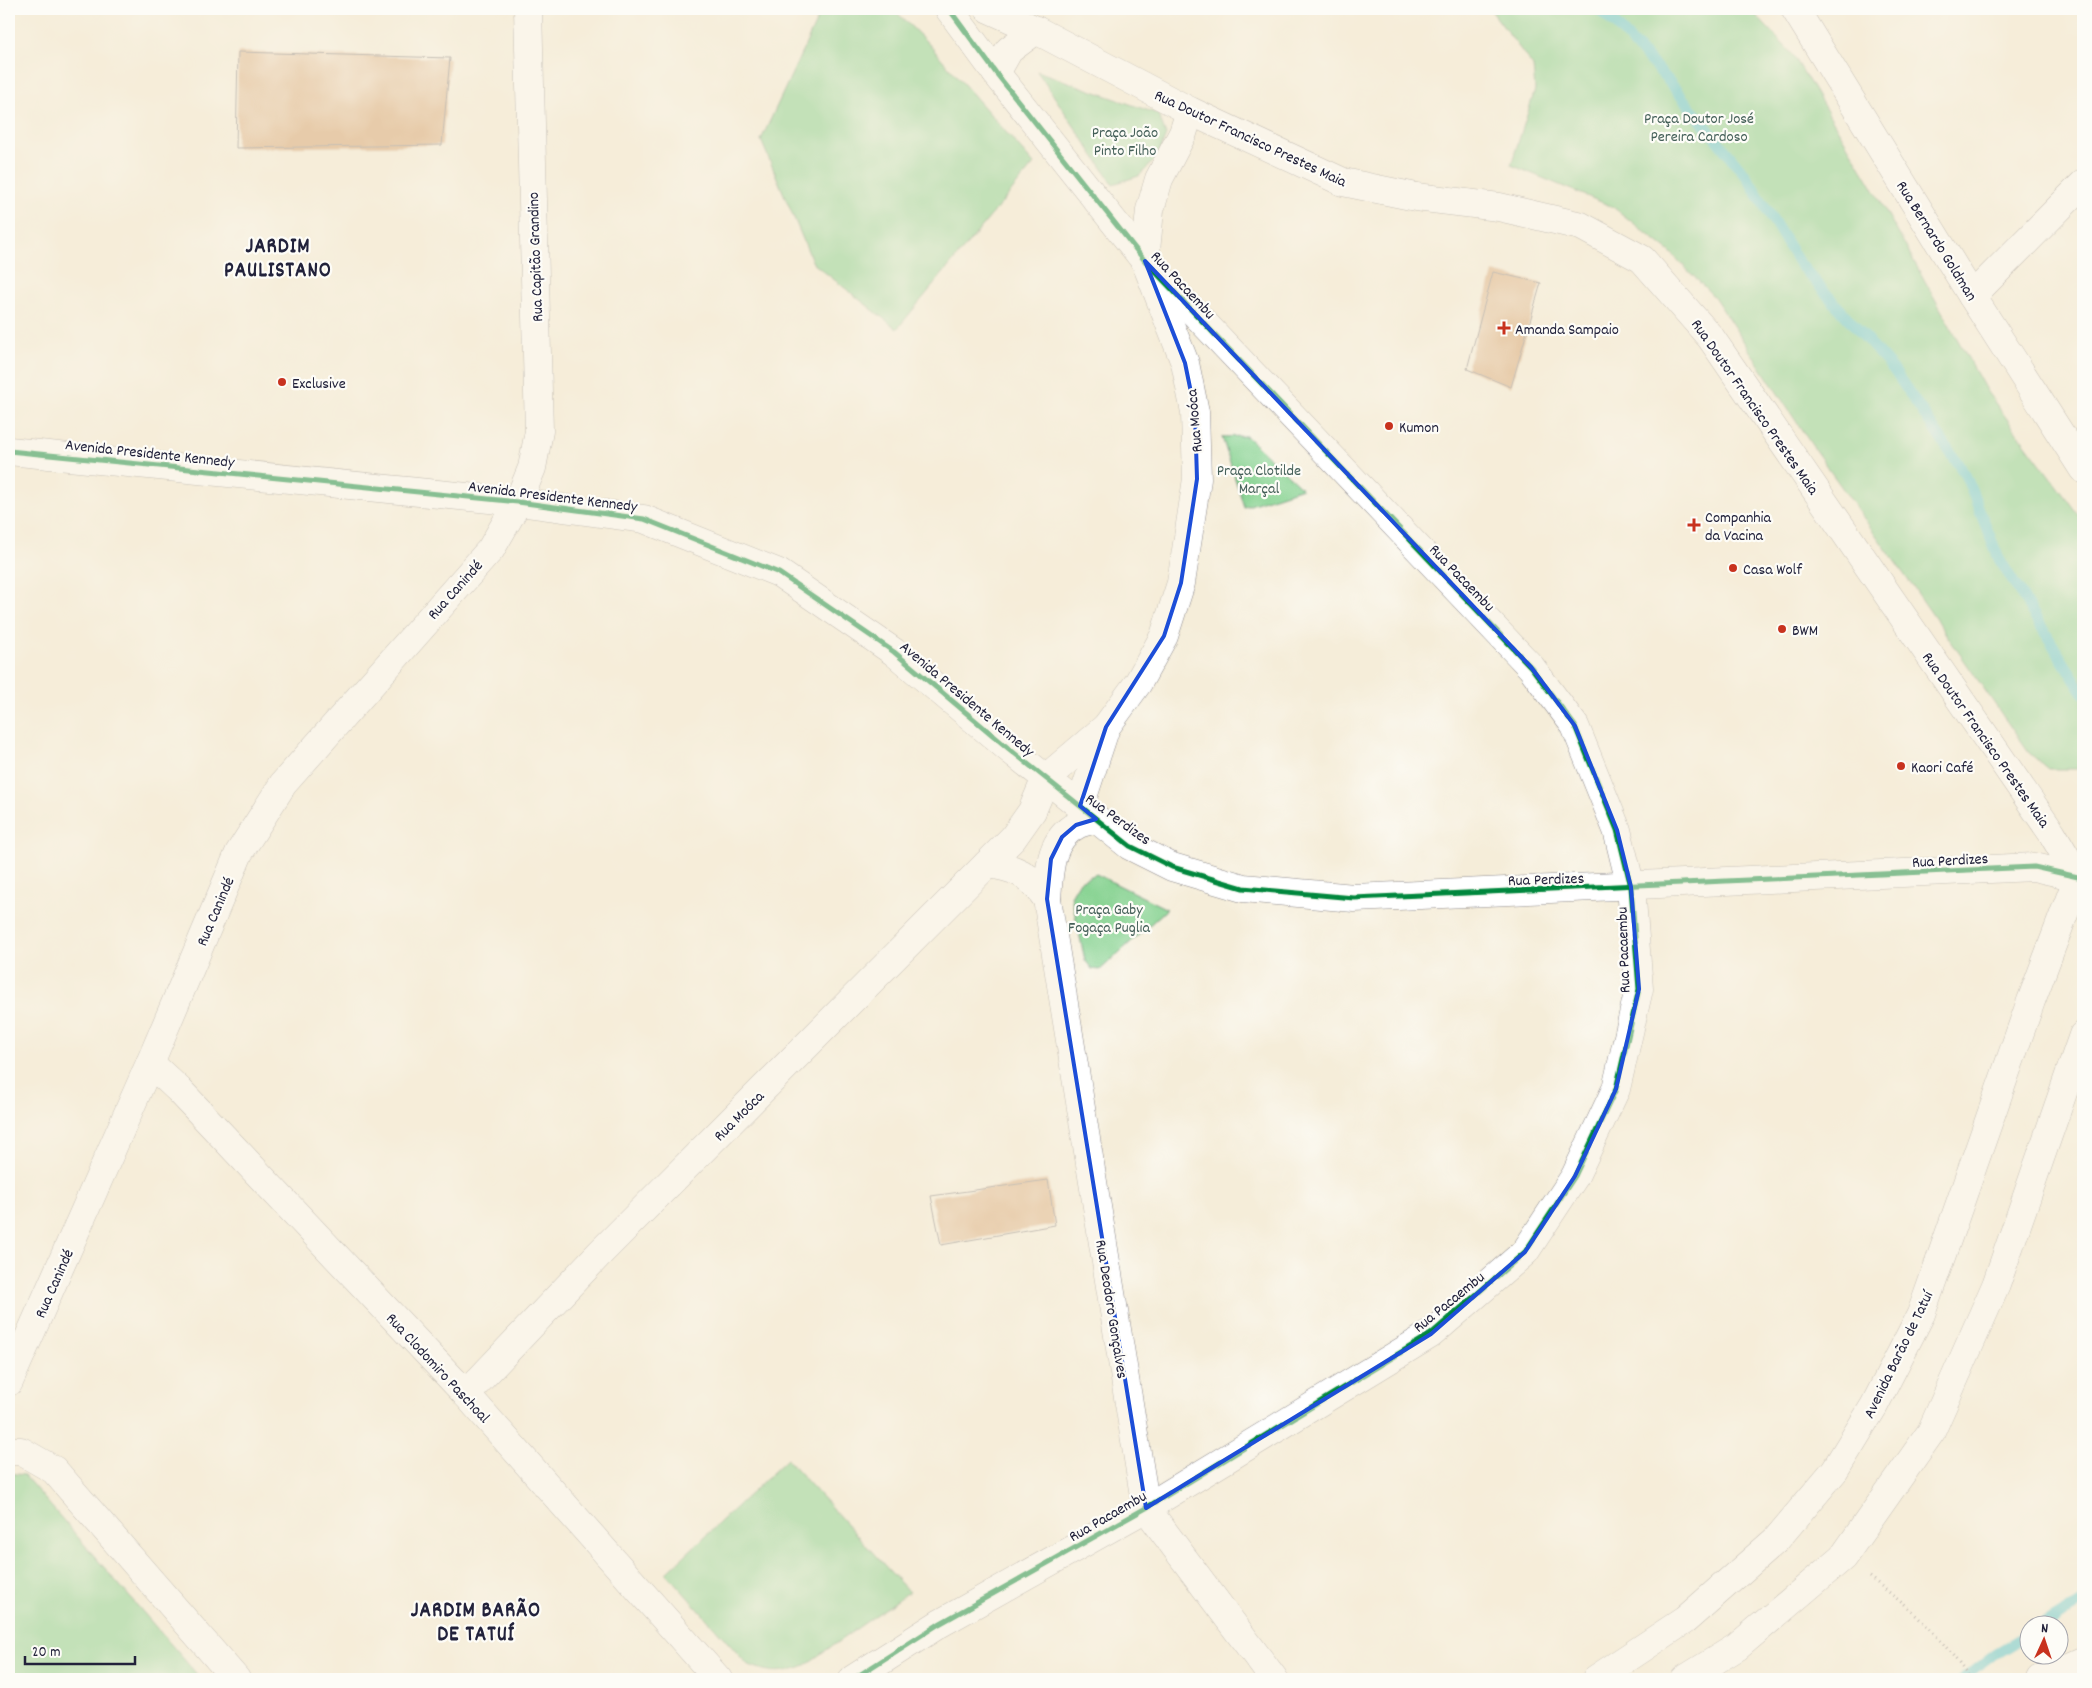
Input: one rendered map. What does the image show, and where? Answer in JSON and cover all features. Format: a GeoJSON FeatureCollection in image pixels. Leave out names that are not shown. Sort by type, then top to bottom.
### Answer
{"type":"FeatureCollection","features":[{"type":"Feature","properties":{"kind":"street","name":"Rua Capitão Grandino"},"geometry":{"type":"LineString","coordinates":[[518,502],[532,468],[539,431],[528,9]]}},
{"type":"Feature","properties":{"kind":"street","name":"Rua Pacaembu"},"geometry":{"type":"LineString","coordinates":[[853,1679],[939,1624],[1146,1508],[1431,1334],[1525,1252],[1575,1176],[1616,1089],[1639,989],[1631,887],[1617,830],[1575,726],[1531,667],[1145,261],[996,73],[949,9]]}},
{"type":"Feature","properties":{"kind":"street","name":"Rua Doutor Francisco Prestes Maia"},"geometry":{"type":"LineString","coordinates":[[989,9],[1036,30],[1190,111],[1343,182],[1416,197],[1499,207],[1581,226],[1642,259],[1711,338],[2082,876]]}},
{"type":"Feature","properties":{"kind":"street","name":"Rua Bernardo Goldman"},"geometry":{"type":"LineString","coordinates":[[1795,9],[1972,296],[2083,469]]}},
{"type":"Feature","properties":{"kind":"street"},"geometry":{"type":"LineString","coordinates":[[996,73],[1009,50],[1036,30]]}},
{"type":"Feature","properties":{"kind":"street","name":"Rua Moóca"},"geometry":{"type":"LineString","coordinates":[[466,1394],[606,1247],[1013,838],[1032,811],[1046,778],[1106,726],[1138,683],[1164,636],[1181,583],[1197,479],[1195,412],[1185,363],[1145,261],[1150,210],[1159,179],[1183,133],[1190,111]]}},
{"type":"Feature","properties":{"kind":"street"},"geometry":{"type":"LineString","coordinates":[[1972,296],[2083,184]]}},
{"type":"Feature","properties":{"kind":"street","name":"Avenida Presidente Kennedy"},"geometry":{"type":"LineString","coordinates":[[9,451],[518,502],[644,519],[779,572],[894,652],[1046,778]]}},
{"type":"Feature","properties":{"kind":"street","name":"Rua Canindé"},"geometry":{"type":"LineString","coordinates":[[9,1382],[150,1063],[239,853],[283,784],[491,549],[518,502]]}},
{"type":"Feature","properties":{"kind":"street","name":"Rua Moóca"},"geometry":{"type":"LineString","coordinates":[[1088,813],[1106,726]]}},
{"type":"Feature","properties":{"kind":"street","name":"Rua Moóca"},"geometry":{"type":"LineString","coordinates":[[1008,748],[1021,775],[1024,795],[1023,810],[1013,838]]}},
{"type":"Feature","properties":{"kind":"street","name":"Rua Perdizes"},"geometry":{"type":"LineString","coordinates":[[1046,778],[1130,846],[1172,867],[1243,888],[1354,898],[1631,887],[2034,867],[2082,876]]}},
{"type":"Feature","properties":{"kind":"street","name":"Rua Deodoro Gonçalves"},"geometry":{"type":"LineString","coordinates":[[1088,813],[1062,837],[1051,859],[1047,899],[1146,1508],[1274,1679]]}},
{"type":"Feature","properties":{"kind":"street"},"geometry":{"type":"LineString","coordinates":[[987,864],[1006,866],[1021,872],[1037,885],[1047,899]]}},
{"type":"Feature","properties":{"kind":"street","name":"Avenida Barão de Tatuí"},"geometry":{"type":"LineString","coordinates":[[1596,1679],[1685,1620],[1776,1540],[1836,1470],[1874,1406],[1920,1314],[2033,994],[2082,876]]}},
{"type":"Feature","properties":{"kind":"street"},"geometry":{"type":"LineString","coordinates":[[1685,1679],[1737,1647],[1843,1557],[1930,1432],[1996,1285],[2083,1035]]}},
{"type":"Feature","properties":{"kind":"street","name":"Rua Clodomiro Paschoal"},"geometry":{"type":"LineString","coordinates":[[150,1063],[179,1090],[466,1394],[718,1679]]}},
{"type":"Feature","properties":{"kind":"street"},"geometry":{"type":"LineString","coordinates":[[9,1451],[21,1452],[54,1470],[236,1679]]}},
{"type":"Feature","properties":{"kind":"street"},"geometry":{"type":"LineString","coordinates":[[2040,1679],[2083,1660]]}},
{"type":"Feature","properties":{"kind":"path"},"geometry":{"type":"LineString","coordinates":[[1843,1557],[1904,1602],[1936,1634],[1954,1655],[1970,1679]]}},
{"type":"Feature","properties":{"kind":"highlighted area"},"geometry":{"type":"Polygon","coordinates":[[[1145,261],[1531,667],[1575,726],[1617,830],[1631,887],[1639,989],[1616,1089],[1575,1176],[1525,1252],[1431,1334],[1146,1508],[1047,899],[1051,859],[1062,837],[1076,825],[1096,819],[1080,806],[1106,727],[1164,636],[1181,583],[1197,479],[1195,412],[1185,363],[1145,261]]]}},
{"type":"Feature","properties":{"kind":"green space"},"geometry":{"type":"Polygon","coordinates":[[[822,9],[893,9],[927,42],[1034,164],[897,329],[813,263],[761,140],[822,9]]]}},
{"type":"Feature","properties":{"kind":"green space","name":"Praça Doutor José Pereira Cardoso"},"geometry":{"type":"Polygon","coordinates":[[[1490,9],[1750,9],[1793,55],[1869,181],[1987,392],[2083,521],[2083,769],[2048,769],[2028,752],[1815,450],[1715,298],[1669,251],[1613,207],[1511,165],[1535,90],[1533,66],[1490,9]]]}},
{"type":"Feature","properties":{"kind":"green space","name":"Praça João Pinto Filho"},"geometry":{"type":"Polygon","coordinates":[[[1037,71],[1158,114],[1166,135],[1157,158],[1139,176],[1113,184],[1037,71]]]}},
{"type":"Feature","properties":{"kind":"green space","name":"Praça Clotilde Marçal"},"geometry":{"type":"Polygon","coordinates":[[[1246,436],[1302,488],[1244,507],[1222,437],[1246,436]]]}},
{"type":"Feature","properties":{"kind":"green space","name":"Praça Gaby Fogaça Puglia"},"geometry":{"type":"Polygon","coordinates":[[[1096,874],[1167,909],[1100,970],[1092,969],[1085,960],[1071,896],[1080,881],[1096,874]]]}},
{"type":"Feature","properties":{"kind":"green space"},"geometry":{"type":"Polygon","coordinates":[[[787,1459],[909,1592],[805,1665],[776,1672],[763,1670],[747,1664],[666,1573],[787,1459]]]}},
{"type":"Feature","properties":{"kind":"green space"},"geometry":{"type":"Polygon","coordinates":[[[9,1473],[24,1475],[201,1679],[13,1679],[9,1668],[9,1473]]]}},
{"type":"Feature","properties":{"kind":"building"},"geometry":{"type":"Polygon","coordinates":[[[238,52],[450,58],[442,145],[236,148],[238,52]]]}},
{"type":"Feature","properties":{"kind":"building"},"geometry":{"type":"Polygon","coordinates":[[[1493,272],[1541,283],[1511,387],[1467,369],[1493,272]]]}},
{"type":"Feature","properties":{"kind":"building"},"geometry":{"type":"Polygon","coordinates":[[[1048,1180],[1055,1225],[941,1245],[931,1196],[1048,1180]]]}},
{"type":"Feature","properties":{"kind":"waterway"},"geometry":{"type":"LineString","coordinates":[[1598,9],[1616,25],[1667,79],[1747,177],[1799,263],[1893,369],[1965,474],[1999,559],[2083,693]]}},
{"type":"Feature","properties":{"kind":"waterway"},"geometry":{"type":"LineString","coordinates":[[2058,1616],[2083,1601]]}},
{"type":"Feature","properties":{"kind":"waterway"},"geometry":{"type":"LineString","coordinates":[[1963,1679],[1995,1654],[2020,1639]]}},
{"type":"Feature","properties":{"kind":"cycle path"},"geometry":{"type":"LineString","coordinates":[[853,1679],[939,1624],[1146,1508],[1431,1334],[1525,1252],[1575,1176],[1616,1089],[1639,989],[1631,887],[1617,830],[1575,726],[1531,667],[1145,261],[996,73],[949,9]]}},
{"type":"Feature","properties":{"kind":"cycle path"},"geometry":{"type":"LineString","coordinates":[[9,451],[518,502],[644,519],[779,573],[894,652],[1008,748],[1130,846],[1172,867],[1243,888],[1354,898],[2034,867],[2078,877]]}},
{"type":"Feature","properties":{"kind":"place","name":"Amanda Sampaio"},"geometry":{"type":"Point","coordinates":[1504,328]}},
{"type":"Feature","properties":{"kind":"place","name":"Exclusive"},"geometry":{"type":"Point","coordinates":[282,382]}},
{"type":"Feature","properties":{"kind":"place","name":"Kumon"},"geometry":{"type":"Point","coordinates":[1389,426]}},
{"type":"Feature","properties":{"kind":"place","name":"Companhia da Vacina"},"geometry":{"type":"Point","coordinates":[1694,525]}},
{"type":"Feature","properties":{"kind":"place","name":"Casa Wolf"},"geometry":{"type":"Point","coordinates":[1733,568]}},
{"type":"Feature","properties":{"kind":"place","name":"BWM"},"geometry":{"type":"Point","coordinates":[1782,629]}},
{"type":"Feature","properties":{"kind":"place","name":"Kaori Café"},"geometry":{"type":"Point","coordinates":[1901,766]}},
{"type":"Feature","properties":{"kind":"district","name":"JARDIM PAULISTANO"},"geometry":{"type":"Point","coordinates":[278,257]}},
{"type":"Feature","properties":{"kind":"district","name":"JARDIM BARÃO DE TATUÍ"},"geometry":{"type":"Point","coordinates":[476,1621]}}]}
